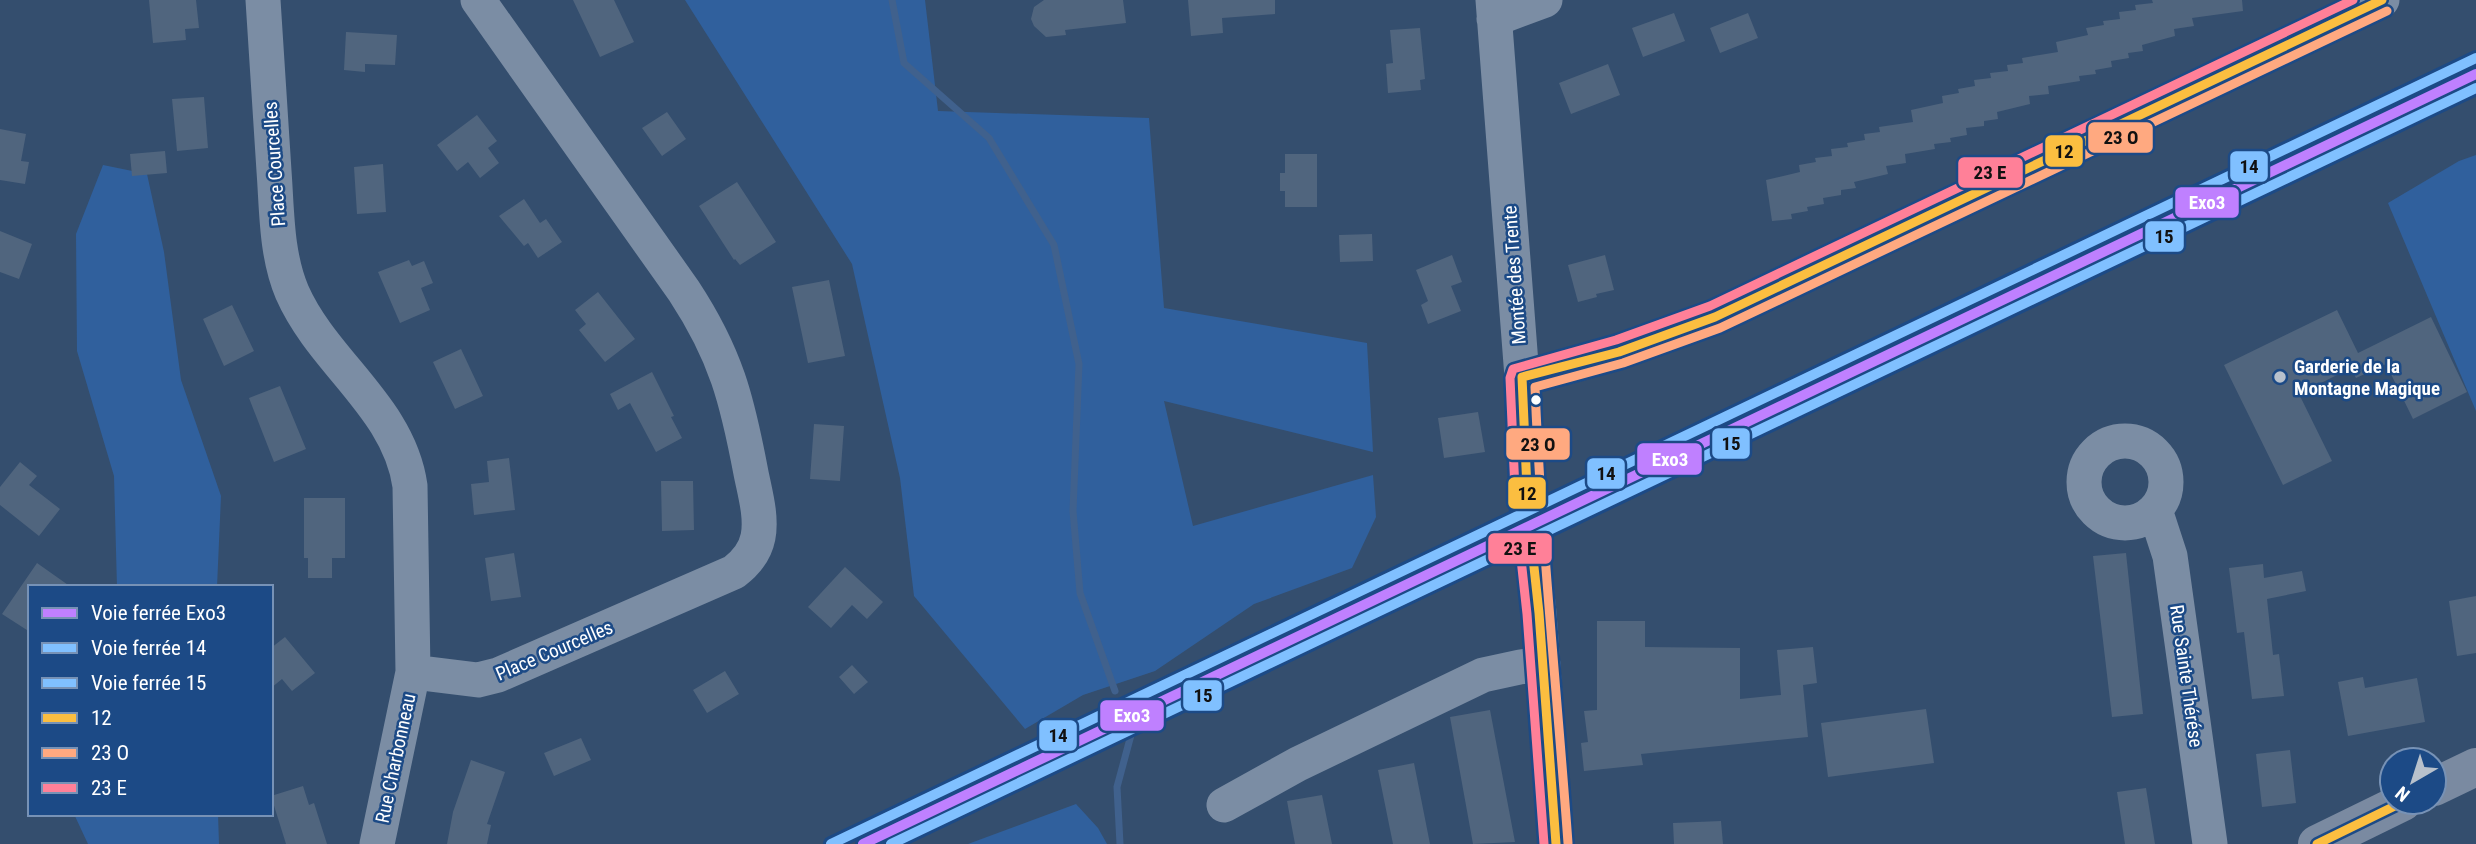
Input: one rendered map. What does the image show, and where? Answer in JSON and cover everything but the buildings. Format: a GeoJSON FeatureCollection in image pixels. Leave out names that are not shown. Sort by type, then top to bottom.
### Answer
{"type":"FeatureCollection","features":[{"type":"Feature","properties":{"kind":"main road"},"geometry":{"type":"LineString","coordinates":[[2448,780],[2476,767]]}},
{"type":"Feature","properties":{"kind":"main road"},"geometry":{"type":"LineString","coordinates":[[2317,844],[2378,814]]}},
{"type":"Feature","properties":{"kind":"street","name":"Place Courcelles"},"geometry":{"type":"LineString","coordinates":[[263,0],[278,233],[286,276],[313,328],[390,427],[409,474],[413,672],[471,680],[498,675],[734,572],[752,553],[759,528],[737,402],[710,332],[677,280],[478,0]]}},
{"type":"Feature","properties":{"kind":"street"},"geometry":{"type":"LineString","coordinates":[[1493,9],[1545,0]]}},
{"type":"Feature","properties":{"kind":"street"},"geometry":{"type":"LineString","coordinates":[[1522,377],[1566,368],[1623,351],[1715,317],[2382,0]]}},
{"type":"Feature","properties":{"kind":"street","name":"Montée des Trente"},"geometry":{"type":"LineString","coordinates":[[1493,9],[1522,377],[1528,512],[1544,664],[1556,844]]}},
{"type":"Feature","properties":{"kind":"street","name":"Rue Sainte Thérése"},"geometry":{"type":"LineString","coordinates":[[2155,510],[2170,556],[2210,844]]}},
{"type":"Feature","properties":{"kind":"street"},"geometry":{"type":"LineString","coordinates":[[1224,805],[1297,764],[1483,675],[1544,664]]}},
{"type":"Feature","properties":{"kind":"street","name":"Rue Charbonneau"},"geometry":{"type":"LineString","coordinates":[[377,844],[413,672]]}},
{"type":"Feature","properties":{"kind":"shaded area"},"geometry":{"type":"Polygon","coordinates":[[[685,0],[925,0],[938,111],[1149,118],[1164,308],[1367,343],[1373,452],[1164,401],[1193,526],[1373,475],[1376,517],[1352,568],[1254,604],[1155,671],[1083,695],[1025,729],[914,596],[900,478],[852,264],[685,0]]]}},
{"type":"Feature","properties":{"kind":"shaded area"},"geometry":{"type":"Polygon","coordinates":[[[2476,155],[2476,411],[2388,203],[2459,161],[2476,155]]]}},
{"type":"Feature","properties":{"kind":"shaded area"},"geometry":{"type":"Polygon","coordinates":[[[103,165],[147,174],[164,252],[181,380],[221,496],[217,585],[117,585],[114,476],[77,351],[76,234],[103,165]]]}},
{"type":"Feature","properties":{"kind":"shaded area"},"geometry":{"type":"Polygon","coordinates":[[[1076,804],[1098,828],[1107,844],[968,844],[1076,804]]]}},
{"type":"Feature","properties":{"kind":"shaded area"},"geometry":{"type":"Polygon","coordinates":[[[75,816],[218,816],[219,844],[88,844],[75,816]]]}},
{"type":"Feature","properties":{"kind":"waterway"},"geometry":{"type":"LineString","coordinates":[[892,0],[904,63],[989,138],[1054,245],[1079,364],[1073,511],[1080,593],[1115,691]]}},
{"type":"Feature","properties":{"kind":"waterway"},"geometry":{"type":"LineString","coordinates":[[1120,844],[1117,787],[1131,735]]}},
{"type":"Feature","properties":{"kind":"rail line","name":"14"},"geometry":{"type":"LineString","coordinates":[[831,844],[2476,58]]}},
{"type":"Feature","properties":{"kind":"rail line","name":"Exo3"},"geometry":{"type":"LineString","coordinates":[[863,844],[2476,74]]}},
{"type":"Feature","properties":{"kind":"rail line","name":"15"},"geometry":{"type":"LineString","coordinates":[[891,844],[2476,88]]}},
{"type":"Feature","properties":{"kind":"transit line"},"geometry":{"type":"LineString","coordinates":[[1544,844],[1527,614],[1516,513],[1510,378],[1513,369],[1616,340],[1710,306],[2353,0]]}},
{"type":"Feature","properties":{"kind":"transit line","name":"12"},"geometry":{"type":"LineString","coordinates":[[1556,844],[1539,613],[1528,512],[1522,377],[1619,352],[1715,317],[2382,0]]}},
{"type":"Feature","properties":{"kind":"transit line"},"geometry":{"type":"LineString","coordinates":[[1568,843],[1545,558],[1535,387],[1623,363],[1720,328],[2387,11]]}},
{"type":"Feature","properties":{"kind":"transit line","name":"12"},"geometry":{"type":"LineString","coordinates":[[2317,844],[2378,814]]}},
{"type":"Feature","properties":{"kind":"place","name":"Garderie de la Montagne Magique"},"geometry":{"type":"Point","coordinates":[2280,377]}}]}
